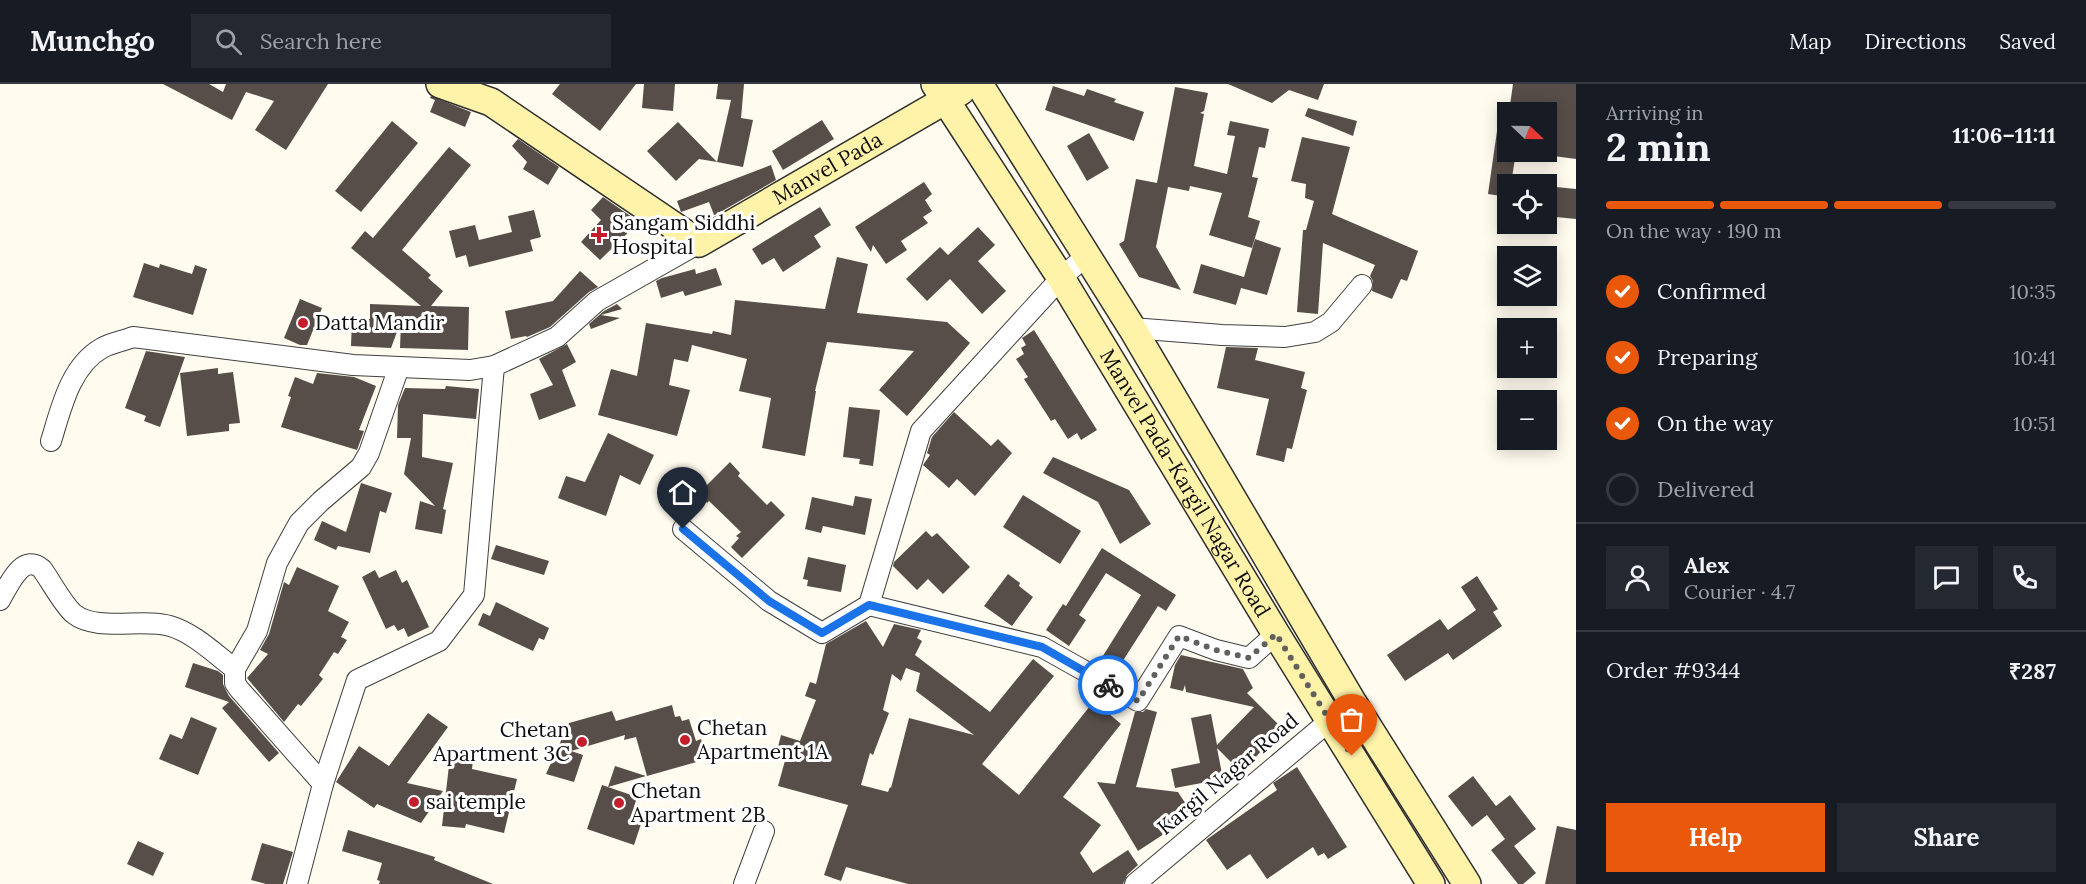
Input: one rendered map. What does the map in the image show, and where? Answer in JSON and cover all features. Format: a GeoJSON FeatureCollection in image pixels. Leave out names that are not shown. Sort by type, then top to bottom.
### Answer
{"type":"FeatureCollection","features":[{"type":"Feature","properties":{"kind":"street"},"geometry":{"type":"LineString","coordinates":[[51,441],[65,397],[84,362],[102,348],[133,337],[353,365],[470,370],[494,366],[557,337],[597,300],[699,243],[491,102],[440,84]]}},
{"type":"Feature","properties":{"kind":"street","name":"Manvel Pada"},"geometry":{"type":"LineString","coordinates":[[699,243],[940,92],[972,84]]}},
{"type":"Feature","properties":{"kind":"street","name":"Manvel Pada-Kargil Nagar Road"},"geometry":{"type":"LineString","coordinates":[[979,84],[1132,328],[1353,702],[1467,884]]}},
{"type":"Feature","properties":{"kind":"street","name":"Manvel Pada-Kargil Nagar Road"},"geometry":{"type":"LineString","coordinates":[[940,92],[1061,278],[1276,634],[1431,884]]}},
{"type":"Feature","properties":{"kind":"street"},"geometry":{"type":"LineString","coordinates":[[683,529],[769,601],[822,633],[869,605],[921,431],[1061,278],[1086,256]]}},
{"type":"Feature","properties":{"kind":"street"},"geometry":{"type":"LineString","coordinates":[[1132,328],[1285,337],[1315,332],[1331,322],[1362,285]]}},
{"type":"Feature","properties":{"kind":"street"},"geometry":{"type":"LineString","coordinates":[[297,884],[323,783],[357,680],[439,641],[474,595],[494,366]]}},
{"type":"Feature","properties":{"kind":"street"},"geometry":{"type":"LineString","coordinates":[[323,783],[238,689],[235,683],[235,669],[257,631],[278,563],[299,523],[361,467],[369,453],[399,367]]}},
{"type":"Feature","properties":{"kind":"street"},"geometry":{"type":"LineString","coordinates":[[0,600],[16,573],[30,563],[37,565],[73,614],[96,623],[144,622],[169,626],[189,634],[235,669]]}},
{"type":"Feature","properties":{"kind":"street"},"geometry":{"type":"LineString","coordinates":[[869,605],[1042,647],[1138,701],[1179,636],[1216,650],[1249,658],[1276,634]]}},
{"type":"Feature","properties":{"kind":"street","name":"Kargil Nagar Road"},"geometry":{"type":"LineString","coordinates":[[1135,884],[1353,702]]}},
{"type":"Feature","properties":{"kind":"street"},"geometry":{"type":"LineString","coordinates":[[744,884],[764,831]]}},
{"type":"Feature","properties":{"kind":"building"},"geometry":{"type":"Polygon","coordinates":[[[163,84],[209,84],[223,92],[226,84],[328,84],[286,150],[255,130],[274,101],[246,92],[232,120],[163,84]]]}},
{"type":"Feature","properties":{"kind":"building"},"geometry":{"type":"Polygon","coordinates":[[[560,84],[636,84],[600,131],[552,94],[560,84]]]}},
{"type":"Feature","properties":{"kind":"building"},"geometry":{"type":"Polygon","coordinates":[[[644,84],[675,84],[673,111],[642,108],[644,84]]]}},
{"type":"Feature","properties":{"kind":"building"},"geometry":{"type":"Polygon","coordinates":[[[718,84],[744,84],[741,118],[753,120],[743,167],[717,162],[731,100],[716,99],[718,84]]]}},
{"type":"Feature","properties":{"kind":"building"},"geometry":{"type":"Polygon","coordinates":[[[1228,84],[1324,84],[1318,100],[1289,90],[1272,103],[1228,84]]]}},
{"type":"Feature","properties":{"kind":"building"},"geometry":{"type":"Polygon","coordinates":[[[1513,84],[1576,84],[1576,159],[1557,156],[1557,102],[1510,102],[1513,84]]]}},
{"type":"Feature","properties":{"kind":"building"},"geometry":{"type":"Polygon","coordinates":[[[1053,86],[1084,96],[1087,89],[1116,99],[1114,102],[1144,112],[1134,141],[1045,110],[1053,86]]]}},
{"type":"Feature","properties":{"kind":"building"},"geometry":{"type":"Polygon","coordinates":[[[1175,87],[1208,93],[1204,111],[1200,113],[1204,114],[1194,166],[1227,174],[1235,136],[1227,135],[1230,121],[1269,129],[1265,148],[1259,147],[1252,177],[1258,178],[1248,217],[1260,221],[1252,248],[1209,235],[1222,193],[1190,186],[1189,191],[1168,187],[1156,247],[1181,290],[1139,277],[1119,244],[1124,241],[1136,179],[1157,183],[1175,87]]]}},
{"type":"Feature","properties":{"kind":"building"},"geometry":{"type":"Polygon","coordinates":[[[431,96],[471,112],[465,127],[430,112],[435,100],[430,98],[431,96]]]}},
{"type":"Feature","properties":{"kind":"building"},"geometry":{"type":"Polygon","coordinates":[[[1308,108],[1357,121],[1353,136],[1305,116],[1308,108]]]}},
{"type":"Feature","properties":{"kind":"building"},"geometry":{"type":"Polygon","coordinates":[[[822,120],[834,139],[783,170],[772,151],[822,120]]]}},
{"type":"Feature","properties":{"kind":"building"},"geometry":{"type":"Polygon","coordinates":[[[392,121],[418,143],[361,212],[335,191],[392,121]]]}},
{"type":"Feature","properties":{"kind":"building"},"geometry":{"type":"Polygon","coordinates":[[[678,122],[717,162],[699,159],[676,181],[647,151],[678,122]]]}},
{"type":"Feature","properties":{"kind":"building"},"geometry":{"type":"Polygon","coordinates":[[[1497,131],[1497,162],[1514,162],[1513,174],[1497,174],[1497,195],[1488,194],[1497,131]]]}},
{"type":"Feature","properties":{"kind":"building"},"geometry":{"type":"Polygon","coordinates":[[[1089,133],[1109,168],[1087,181],[1067,146],[1089,133]]]}},
{"type":"Feature","properties":{"kind":"building"},"geometry":{"type":"Polygon","coordinates":[[[1302,137],[1350,147],[1332,214],[1418,251],[1407,281],[1401,279],[1392,299],[1372,291],[1373,281],[1370,276],[1375,265],[1323,243],[1318,314],[1297,312],[1303,230],[1306,230],[1314,201],[1305,198],[1306,184],[1291,181],[1302,137]]]}},
{"type":"Feature","properties":{"kind":"building"},"geometry":{"type":"Polygon","coordinates":[[[518,139],[559,167],[548,185],[523,169],[527,162],[512,146],[518,139]]]}},
{"type":"Feature","properties":{"kind":"building"},"geometry":{"type":"Polygon","coordinates":[[[449,147],[471,165],[402,250],[431,275],[428,278],[443,291],[431,306],[469,307],[468,350],[400,348],[401,321],[391,348],[351,346],[352,318],[370,319],[370,304],[421,306],[351,248],[365,231],[373,238],[449,147]]]}},
{"type":"Feature","properties":{"kind":"building"},"geometry":{"type":"Polygon","coordinates":[[[771,165],[776,180],[717,214],[714,215],[709,202],[681,212],[677,201],[771,165]]]}},
{"type":"Feature","properties":{"kind":"building"},"geometry":{"type":"Polygon","coordinates":[[[924,182],[932,194],[925,200],[932,211],[923,217],[928,223],[901,241],[907,250],[886,264],[873,245],[871,252],[855,227],[924,182]]]}},
{"type":"Feature","properties":{"kind":"building"},"geometry":{"type":"Polygon","coordinates":[[[1557,187],[1576,189],[1576,219],[1557,217],[1557,187]]]}},
{"type":"Feature","properties":{"kind":"building"},"geometry":{"type":"Polygon","coordinates":[[[603,197],[639,222],[600,260],[581,242],[601,220],[591,210],[603,197]]]}},
{"type":"Feature","properties":{"kind":"building"},"geometry":{"type":"Polygon","coordinates":[[[820,207],[831,225],[814,236],[821,247],[783,272],[774,258],[762,265],[752,249],[820,207]]]}},
{"type":"Feature","properties":{"kind":"building"},"geometry":{"type":"Polygon","coordinates":[[[534,210],[541,237],[530,240],[533,251],[469,267],[466,255],[456,258],[449,231],[475,225],[479,240],[512,232],[508,216],[534,210]]]}},
{"type":"Feature","properties":{"kind":"building"},"geometry":{"type":"Polygon","coordinates":[[[978,227],[995,245],[978,261],[1006,291],[982,314],[950,279],[927,301],[906,279],[940,247],[948,255],[978,227]]]}},
{"type":"Feature","properties":{"kind":"building"},"geometry":{"type":"Polygon","coordinates":[[[1255,239],[1281,248],[1267,295],[1241,288],[1236,305],[1193,293],[1201,264],[1244,277],[1255,239]]]}},
{"type":"Feature","properties":{"kind":"building"},"geometry":{"type":"Polygon","coordinates":[[[837,257],[868,264],[857,313],[947,322],[970,343],[907,416],[879,390],[914,351],[827,342],[815,391],[805,456],[762,448],[771,398],[739,391],[747,359],[692,345],[688,362],[674,359],[669,385],[690,390],[677,436],[598,415],[611,369],[637,376],[646,323],[731,335],[735,300],[825,309],[837,257]]]}},
{"type":"Feature","properties":{"kind":"building"},"geometry":{"type":"Polygon","coordinates":[[[144,263],[159,268],[160,264],[192,274],[195,265],[207,269],[193,315],[133,297],[144,263]]]}},
{"type":"Feature","properties":{"kind":"building"},"geometry":{"type":"Polygon","coordinates":[[[716,268],[722,285],[685,296],[683,291],[661,298],[656,281],[695,269],[696,274],[716,268]]]}},
{"type":"Feature","properties":{"kind":"building"},"geometry":{"type":"Polygon","coordinates":[[[580,271],[598,287],[589,292],[550,327],[527,337],[511,339],[505,311],[553,301],[580,271]]]}},
{"type":"Feature","properties":{"kind":"building","name":"Datta Mandir"},"geometry":{"type":"Polygon","coordinates":[[[300,299],[322,308],[307,345],[300,345],[284,338],[300,299]]]}},
{"type":"Feature","properties":{"kind":"building"},"geometry":{"type":"Polygon","coordinates":[[[617,304],[622,309],[601,315],[620,318],[591,329],[589,324],[604,311],[617,304]]]}},
{"type":"Feature","properties":{"kind":"building"},"geometry":{"type":"Polygon","coordinates":[[[1034,330],[1097,430],[1081,440],[1077,433],[1068,439],[1055,419],[1051,421],[1024,379],[1028,377],[1016,359],[1024,354],[1021,348],[1026,345],[1022,338],[1034,330]]]}},
{"type":"Feature","properties":{"kind":"building"},"geometry":{"type":"Polygon","coordinates":[[[567,344],[576,362],[562,370],[576,406],[539,420],[530,394],[553,385],[539,359],[567,344]]]}},
{"type":"Feature","properties":{"kind":"building"},"geometry":{"type":"Polygon","coordinates":[[[1226,347],[1258,348],[1255,360],[1305,372],[1301,388],[1307,390],[1292,449],[1287,448],[1284,462],[1256,455],[1269,399],[1217,388],[1226,347]]]}},
{"type":"Feature","properties":{"kind":"building"},"geometry":{"type":"Polygon","coordinates":[[[146,351],[185,357],[160,427],[144,421],[146,416],[125,408],[146,351]]]}},
{"type":"Feature","properties":{"kind":"building"},"geometry":{"type":"Polygon","coordinates":[[[218,368],[218,374],[233,372],[240,423],[229,424],[229,431],[187,436],[180,373],[218,368]]]}},
{"type":"Feature","properties":{"kind":"building"},"geometry":{"type":"Polygon","coordinates":[[[317,373],[354,377],[376,386],[359,430],[364,431],[357,450],[281,427],[295,377],[313,384],[317,373]]]}},
{"type":"Feature","properties":{"kind":"building"},"geometry":{"type":"Polygon","coordinates":[[[446,386],[479,389],[476,419],[423,414],[422,457],[453,463],[443,509],[446,510],[442,534],[415,529],[420,501],[435,506],[404,474],[411,438],[397,438],[398,405],[405,388],[445,389],[446,386]]]}},
{"type":"Feature","properties":{"kind":"building"},"geometry":{"type":"Polygon","coordinates":[[[849,407],[880,410],[873,466],[859,464],[860,459],[843,457],[849,407]]]}},
{"type":"Feature","properties":{"kind":"building"},"geometry":{"type":"Polygon","coordinates":[[[954,412],[991,446],[998,439],[1012,453],[975,496],[957,479],[949,488],[923,465],[930,455],[927,453],[932,437],[954,412]]]}},
{"type":"Feature","properties":{"kind":"building"},"geometry":{"type":"Polygon","coordinates":[[[608,433],[654,455],[640,485],[620,475],[606,516],[558,498],[566,476],[585,482],[608,433]]]}},
{"type":"Feature","properties":{"kind":"building"},"geometry":{"type":"Polygon","coordinates":[[[1053,457],[1129,490],[1151,524],[1120,544],[1098,502],[1043,473],[1053,457]]]}},
{"type":"Feature","properties":{"kind":"building"},"geometry":{"type":"Polygon","coordinates":[[[730,462],[740,473],[738,476],[767,505],[771,501],[785,515],[742,558],[731,547],[739,538],[736,536],[741,532],[709,501],[707,503],[702,497],[695,503],[683,491],[696,478],[705,487],[730,462]]]}},
{"type":"Feature","properties":{"kind":"building"},"geometry":{"type":"Polygon","coordinates":[[[361,483],[392,493],[386,513],[380,511],[370,553],[338,546],[336,550],[314,540],[322,521],[346,532],[361,483]]]}},
{"type":"Feature","properties":{"kind":"building"},"geometry":{"type":"Polygon","coordinates":[[[1023,495],[1081,531],[1060,564],[1003,527],[1023,495]]]}},
{"type":"Feature","properties":{"kind":"building"},"geometry":{"type":"Polygon","coordinates":[[[855,496],[872,499],[865,535],[823,526],[821,533],[805,529],[812,497],[853,506],[855,496]]]}},
{"type":"Feature","properties":{"kind":"building"},"geometry":{"type":"Polygon","coordinates":[[[926,531],[932,537],[937,533],[970,567],[943,594],[928,579],[917,590],[893,566],[894,562],[926,531]]]}},
{"type":"Feature","properties":{"kind":"building"},"geometry":{"type":"Polygon","coordinates":[[[496,545],[549,561],[544,575],[491,559],[496,545]]]}},
{"type":"Feature","properties":{"kind":"building"},"geometry":{"type":"Polygon","coordinates":[[[1102,548],[1176,595],[1166,611],[1158,606],[1117,670],[1101,659],[1141,595],[1106,573],[1079,615],[1086,620],[1069,646],[1046,630],[1063,604],[1066,606],[1102,548]]]}},
{"type":"Feature","properties":{"kind":"building"},"geometry":{"type":"Polygon","coordinates":[[[808,557],[846,565],[841,592],[807,586],[808,580],[803,579],[808,557]]]}},
{"type":"Feature","properties":{"kind":"building"},"geometry":{"type":"Polygon","coordinates":[[[297,567],[339,586],[328,611],[349,622],[341,637],[347,640],[338,654],[334,652],[319,675],[323,679],[301,706],[298,704],[284,722],[247,678],[268,654],[260,650],[269,634],[284,582],[289,585],[297,567]]]}},
{"type":"Feature","properties":{"kind":"building"},"geometry":{"type":"Polygon","coordinates":[[[375,570],[379,578],[396,570],[402,583],[407,580],[429,627],[408,637],[404,628],[398,631],[394,625],[386,629],[362,577],[375,570]]]}},
{"type":"Feature","properties":{"kind":"building"},"geometry":{"type":"Polygon","coordinates":[[[1008,574],[1033,597],[1012,626],[984,606],[1008,574]]]}},
{"type":"Feature","properties":{"kind":"building"},"geometry":{"type":"Polygon","coordinates":[[[1477,576],[1498,609],[1493,612],[1502,626],[1453,660],[1448,653],[1405,681],[1387,655],[1440,619],[1448,630],[1476,610],[1461,587],[1477,576]]]}},
{"type":"Feature","properties":{"kind":"building"},"geometry":{"type":"Polygon","coordinates":[[[496,602],[549,628],[544,640],[539,638],[533,651],[478,625],[483,613],[490,616],[496,602]]]}},
{"type":"Feature","properties":{"kind":"building"},"geometry":{"type":"Polygon","coordinates":[[[866,621],[883,647],[894,624],[921,630],[917,638],[922,641],[915,655],[990,712],[1033,659],[1054,676],[982,764],[1019,795],[1094,701],[1121,724],[1063,797],[1101,825],[1080,853],[1093,873],[1128,850],[1138,865],[1127,875],[1123,884],[908,884],[846,867],[841,881],[824,875],[848,805],[778,786],[786,757],[776,755],[781,735],[800,741],[816,700],[805,696],[810,682],[816,684],[826,644],[866,621]],[[906,668],[901,681],[892,674],[883,710],[889,713],[873,755],[870,753],[861,785],[888,792],[891,788],[909,718],[974,735],[916,691],[920,673],[906,668]]]}},
{"type":"Feature","properties":{"kind":"building"},"geometry":{"type":"Polygon","coordinates":[[[1181,655],[1243,669],[1253,688],[1247,693],[1283,729],[1241,772],[1217,748],[1223,779],[1175,788],[1171,769],[1200,763],[1191,718],[1211,714],[1217,745],[1254,707],[1186,692],[1185,685],[1183,691],[1170,688],[1175,665],[1181,655]]]}},
{"type":"Feature","properties":{"kind":"building"},"geometry":{"type":"Polygon","coordinates":[[[193,663],[218,671],[223,675],[223,684],[229,696],[279,753],[269,762],[222,708],[229,702],[185,687],[193,663]]]}},
{"type":"Feature","properties":{"kind":"building"},"geometry":{"type":"Polygon","coordinates":[[[672,705],[675,717],[680,716],[682,721],[689,719],[696,741],[701,739],[707,759],[647,776],[636,737],[624,740],[625,735],[571,751],[583,755],[574,782],[546,774],[569,723],[612,711],[616,721],[672,705]]]}},
{"type":"Feature","properties":{"kind":"building"},"geometry":{"type":"Polygon","coordinates":[[[1146,709],[1157,712],[1136,787],[1178,792],[1193,815],[1138,851],[1097,782],[1115,784],[1135,712],[1143,712],[1146,709]]]}},
{"type":"Feature","properties":{"kind":"building"},"geometry":{"type":"Polygon","coordinates":[[[428,713],[448,727],[407,783],[443,791],[421,823],[377,804],[374,808],[336,782],[359,746],[389,766],[428,713]]]}},
{"type":"Feature","properties":{"kind":"building"},"geometry":{"type":"Polygon","coordinates":[[[191,717],[217,728],[198,775],[159,759],[170,734],[182,739],[191,717]]]}},
{"type":"Feature","properties":{"kind":"building"},"geometry":{"type":"Polygon","coordinates":[[[450,757],[473,760],[472,769],[517,779],[504,833],[466,824],[465,828],[442,826],[450,757]]]}},
{"type":"Feature","properties":{"kind":"building"},"geometry":{"type":"Polygon","coordinates":[[[615,766],[646,776],[608,787],[615,766]]]}},
{"type":"Feature","properties":{"kind":"building"},"geometry":{"type":"Polygon","coordinates":[[[1297,767],[1347,847],[1328,859],[1324,853],[1318,856],[1313,847],[1267,879],[1250,854],[1227,870],[1206,840],[1277,790],[1273,783],[1297,767]]]}},
{"type":"Feature","properties":{"kind":"building"},"geometry":{"type":"Polygon","coordinates":[[[1473,776],[1496,806],[1510,795],[1536,829],[1514,846],[1536,873],[1523,884],[1518,884],[1491,850],[1505,839],[1487,815],[1472,827],[1448,796],[1473,776]]]}},
{"type":"Feature","properties":{"kind":"building","name":"Chetan Apartment 2B"},"geometry":{"type":"Polygon","coordinates":[[[602,785],[637,797],[634,807],[641,810],[638,820],[642,821],[634,845],[587,829],[602,785]]]}},
{"type":"Feature","properties":{"kind":"building"},"geometry":{"type":"Polygon","coordinates":[[[1557,826],[1576,830],[1576,884],[1545,884],[1557,826]]]}},
{"type":"Feature","properties":{"kind":"building"},"geometry":{"type":"Polygon","coordinates":[[[348,830],[435,857],[434,860],[493,884],[379,884],[380,881],[377,880],[382,863],[342,851],[348,830]]]}},
{"type":"Feature","properties":{"kind":"building"},"geometry":{"type":"Polygon","coordinates":[[[138,841],[164,853],[153,876],[127,864],[138,841]]]}},
{"type":"Feature","properties":{"kind":"building"},"geometry":{"type":"Polygon","coordinates":[[[262,843],[293,852],[283,884],[266,884],[251,880],[262,843]]]}},
{"type":"Feature","properties":{"kind":"way so far"},"geometry":{"type":"LineString","coordinates":[[1108,685],[1138,701],[1179,636],[1216,650],[1249,658],[1276,634],[1352,756]]}},
{"type":"Feature","properties":{"kind":"place","name":"Sangam Siddhi Hospital"},"geometry":{"type":"Point","coordinates":[599,235]}},
{"type":"Feature","properties":{"kind":"place","name":"Datta Mandir"},"geometry":{"type":"Point","coordinates":[303,323]}},
{"type":"Feature","properties":{"kind":"place","name":"Chetan Apartment 1A"},"geometry":{"type":"Point","coordinates":[685,740]}},
{"type":"Feature","properties":{"kind":"place","name":"Chetan Apartment 3C"},"geometry":{"type":"Point","coordinates":[582,742]}},
{"type":"Feature","properties":{"kind":"place","name":"sai temple"},"geometry":{"type":"Point","coordinates":[414,802]}},
{"type":"Feature","properties":{"kind":"place","name":"Chetan Apartment 2B"},"geometry":{"type":"Point","coordinates":[619,803]}},
{"type":"Feature","properties":{"kind":"route"},"geometry":{"type":"LineString","coordinates":[[683,529],[769,601],[822,633],[869,605],[1042,647],[1108,685]]}}]}
